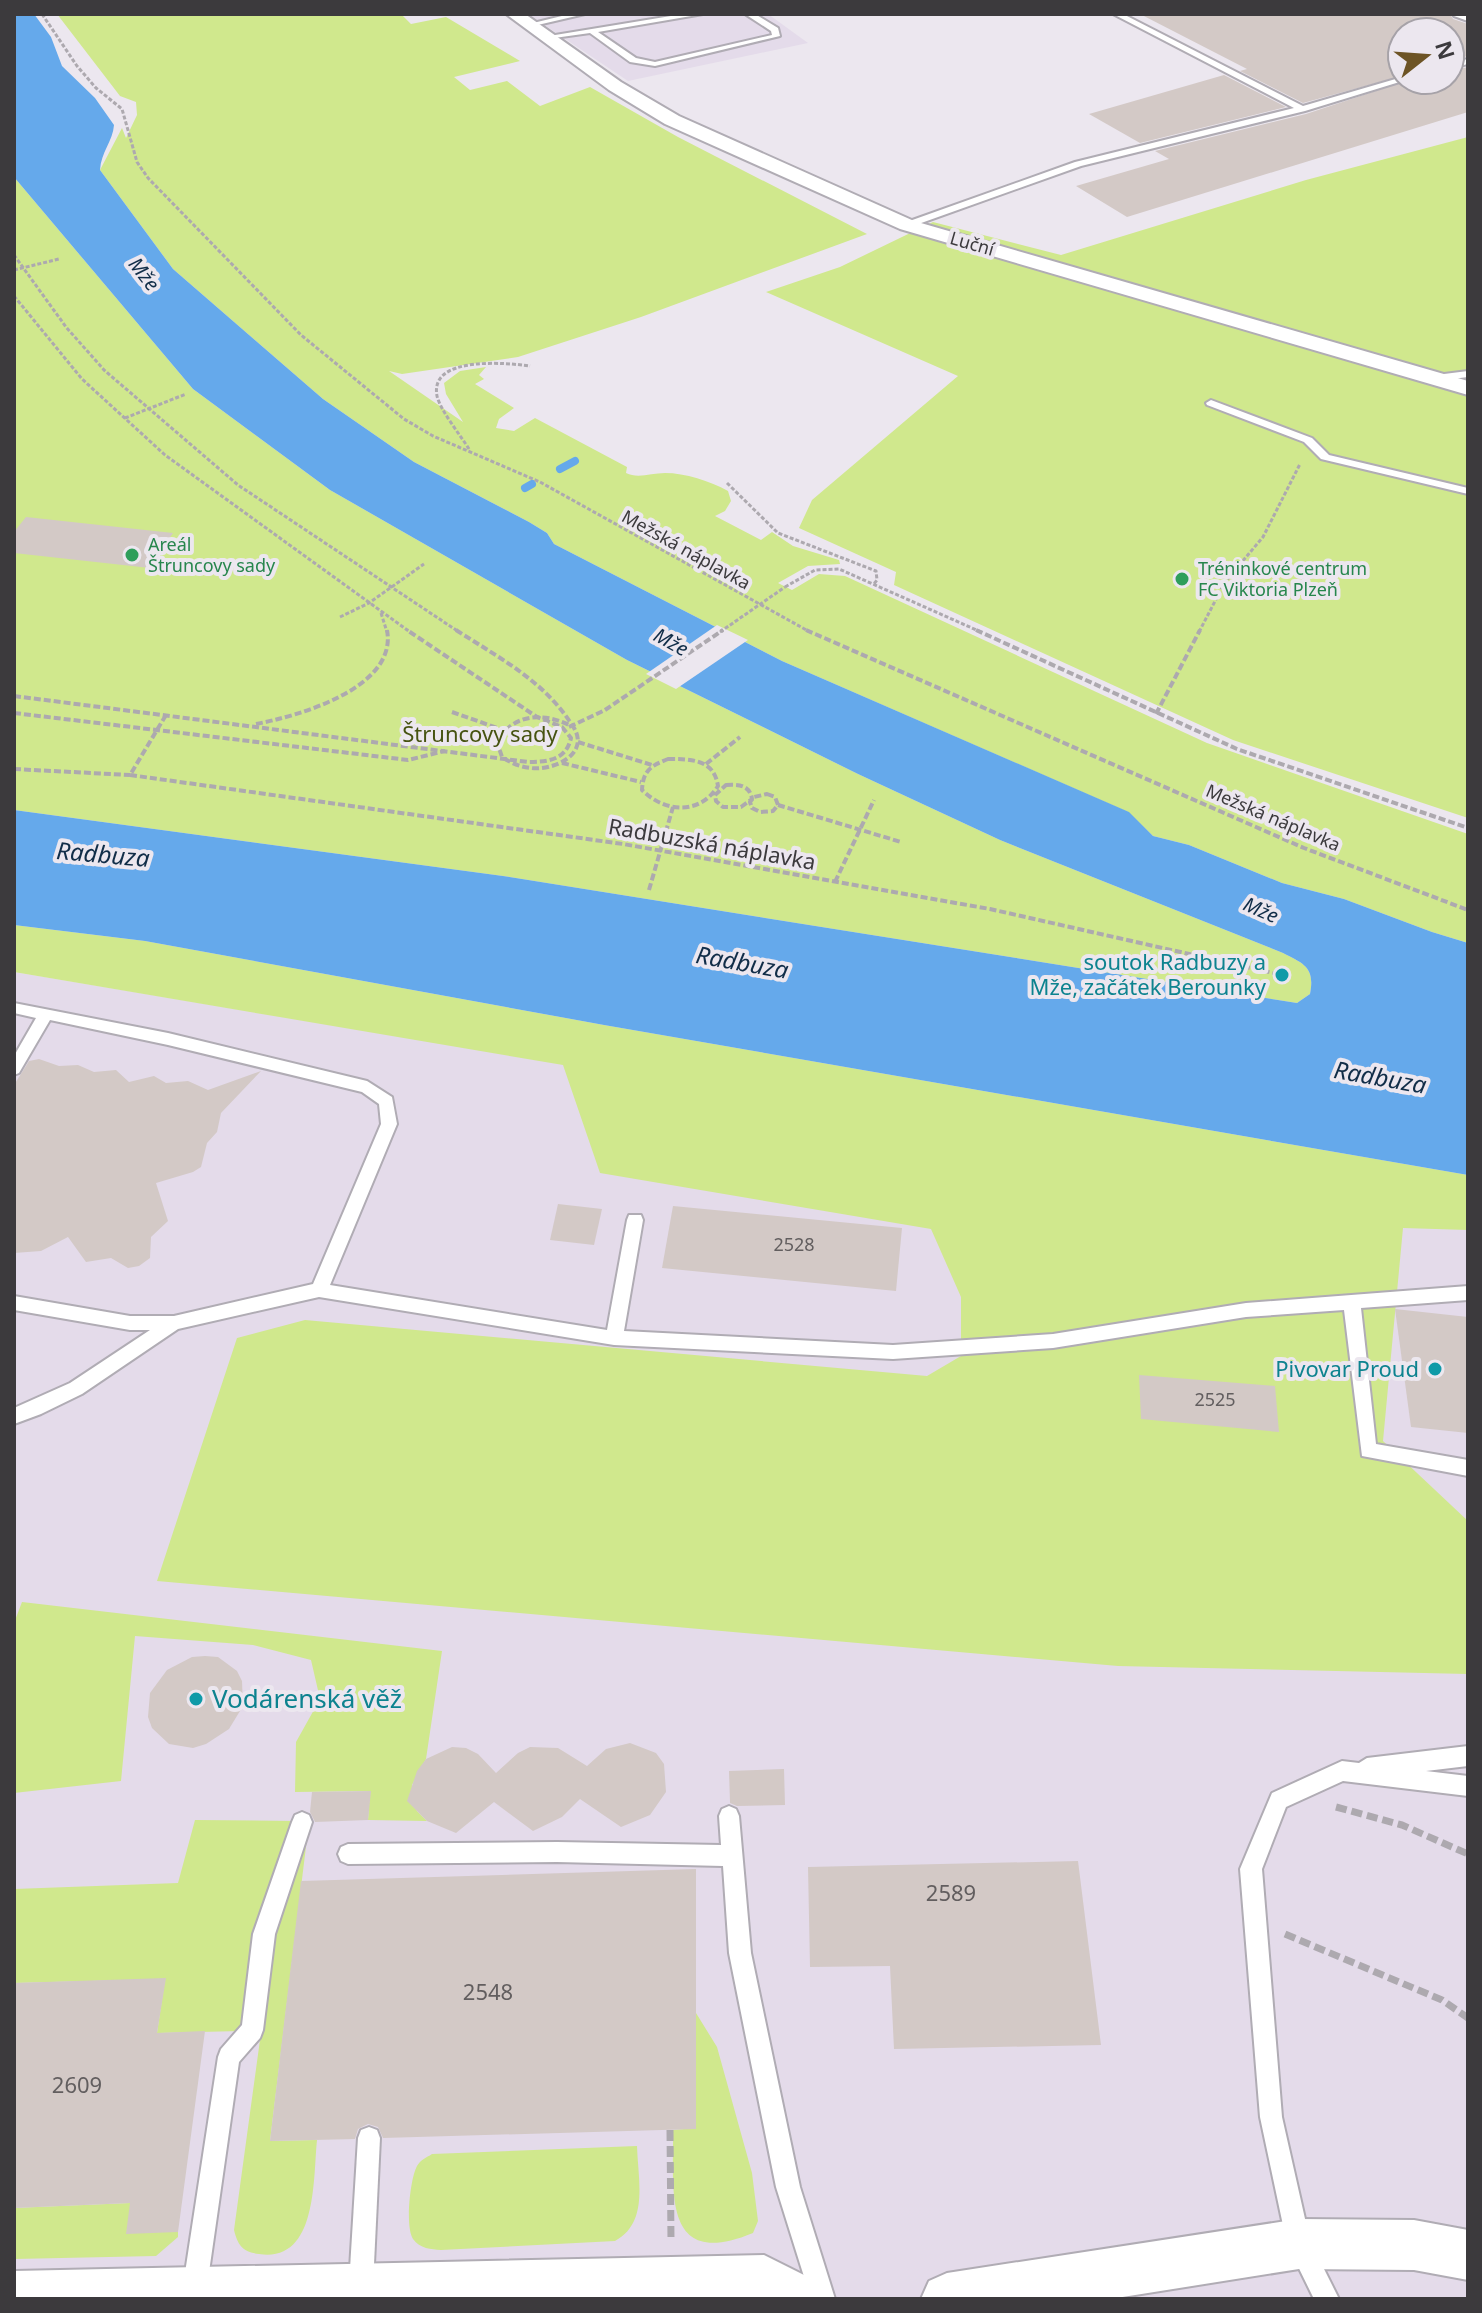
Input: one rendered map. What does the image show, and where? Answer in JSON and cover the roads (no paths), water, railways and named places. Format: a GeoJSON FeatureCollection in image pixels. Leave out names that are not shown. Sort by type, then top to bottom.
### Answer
{"type":"FeatureCollection","features":[{"type":"Feature","properties":{"kind":"street","name":"Luční"},"geometry":{"type":"LineString","coordinates":[[521,20],[615,86],[672,120],[907,225],[1468,388]]}},
{"type":"Feature","properties":{"kind":"street"},"geometry":{"type":"LineString","coordinates":[[947,2299],[1299,2244],[1414,2245],[1468,2255]]}},
{"type":"Feature","properties":{"kind":"street"},"geometry":{"type":"LineString","coordinates":[[14,2297],[764,2280],[798,2299]]}},
{"type":"Feature","properties":{"kind":"lane"},"geometry":{"type":"LineString","coordinates":[[521,20],[581,14]]}},
{"type":"Feature","properties":{"kind":"lane"},"geometry":{"type":"LineString","coordinates":[[547,37],[699,14]]}},
{"type":"Feature","properties":{"kind":"lane"},"geometry":{"type":"LineString","coordinates":[[592,31],[633,60],[655,64],[776,36],[775,30],[749,14]]}},
{"type":"Feature","properties":{"kind":"lane"},"geometry":{"type":"LineString","coordinates":[[1117,14],[1302,109]]}},
{"type":"Feature","properties":{"kind":"lane"},"geometry":{"type":"LineString","coordinates":[[1457,14],[1468,19]]}},
{"type":"Feature","properties":{"kind":"lane"},"geometry":{"type":"LineString","coordinates":[[907,225],[1078,164],[1302,109],[1386,85]]}},
{"type":"Feature","properties":{"kind":"lane"},"geometry":{"type":"LineString","coordinates":[[1436,378],[1468,374]]}},
{"type":"Feature","properties":{"kind":"lane"},"geometry":{"type":"LineString","coordinates":[[1211,403],[1308,440],[1325,457],[1468,491]]}},
{"type":"Feature","properties":{"kind":"lane"},"geometry":{"type":"LineString","coordinates":[[14,1008],[183,1042],[367,1087],[379,1093],[386,1101],[389,1124],[319,1290]]}},
{"type":"Feature","properties":{"kind":"lane"},"geometry":{"type":"LineString","coordinates":[[14,1069],[46,1014]]}},
{"type":"Feature","properties":{"kind":"lane"},"geometry":{"type":"LineString","coordinates":[[614,1338],[635,1220]]}},
{"type":"Feature","properties":{"kind":"lane"},"geometry":{"type":"LineString","coordinates":[[14,1303],[130,1323],[174,1323],[319,1290],[614,1338],[893,1352],[1053,1341],[1246,1310],[1468,1293]]}},
{"type":"Feature","properties":{"kind":"lane"},"geometry":{"type":"LineString","coordinates":[[1352,1303],[1368,1450],[1468,1468]]}},
{"type":"Feature","properties":{"kind":"lane"},"geometry":{"type":"LineString","coordinates":[[14,1416],[28,1413],[93,1377],[174,1323]]}},
{"type":"Feature","properties":{"kind":"lane"},"geometry":{"type":"LineString","coordinates":[[1327,2299],[1299,2244],[1271,2117],[1251,1869],[1279,1800],[1342,1771],[1468,1756]]}},
{"type":"Feature","properties":{"kind":"lane"},"geometry":{"type":"LineString","coordinates":[[1342,1771],[1468,1786]]}},
{"type":"Feature","properties":{"kind":"lane"},"geometry":{"type":"LineString","coordinates":[[729,1816],[740,1953],[788,2187],[823,2299]]}},
{"type":"Feature","properties":{"kind":"lane"},"geometry":{"type":"LineString","coordinates":[[195,2292],[229,2057],[252,2030],[264,1934],[302,1822]]}},
{"type":"Feature","properties":{"kind":"lane"},"geometry":{"type":"LineString","coordinates":[[348,1854],[557,1852],[732,1856]]}},
{"type":"Feature","properties":{"kind":"lane"},"geometry":{"type":"LineString","coordinates":[[361,2289],[369,2138]]}},
{"type":"Feature","properties":{"kind":"water"},"geometry":{"type":"Polygon","coordinates":[[[14,14],[34,14],[51,37],[62,66],[95,98],[114,125],[100,170],[173,269],[323,399],[414,462],[529,522],[547,533],[554,544],[782,661],[1129,812],[1153,836],[1189,845],[1282,883],[1344,899],[1468,943],[1468,1175],[604,1025],[145,941],[14,925],[14,810],[503,876],[1297,1003],[1310,994],[1311,985],[1307,968],[1283,953],[1000,840],[627,660],[330,490],[193,389],[14,177],[14,14]]]}},
{"type":"Feature","properties":{"kind":"waterway"},"geometry":{"type":"LineString","coordinates":[[560,469],[575,461]]}},
{"type":"Feature","properties":{"kind":"waterway"},"geometry":{"type":"LineString","coordinates":[[525,488],[532,484]]}},
{"type":"Feature","properties":{"kind":"place","name":"Areál Štruncovy sady"},"geometry":{"type":"Point","coordinates":[132,555]}},
{"type":"Feature","properties":{"kind":"place","name":"Tréninkové centrum FC Viktoria Plzeň"},"geometry":{"type":"Point","coordinates":[1182,579]}},
{"type":"Feature","properties":{"kind":"place","name":"soutok Radbuzy a Mže, začátek Berounky"},"geometry":{"type":"Point","coordinates":[1282,975]}},
{"type":"Feature","properties":{"kind":"place","name":"Pivovar Proud"},"geometry":{"type":"Point","coordinates":[1435,1369]}},
{"type":"Feature","properties":{"kind":"place","name":"Vodárenská věž"},"geometry":{"type":"Point","coordinates":[196,1699]}},
{"type":"Feature","properties":{"kind":"water label","name":"Mže"},"geometry":{"type":"Point","coordinates":[144,274]}},
{"type":"Feature","properties":{"kind":"water label","name":"Mže"},"geometry":{"type":"Point","coordinates":[671,642]}},
{"type":"Feature","properties":{"kind":"water label","name":"Radbuza"},"geometry":{"type":"Point","coordinates":[103,855]}},
{"type":"Feature","properties":{"kind":"water label","name":"Mže"},"geometry":{"type":"Point","coordinates":[1261,910]}},
{"type":"Feature","properties":{"kind":"water label","name":"Radbuza"},"geometry":{"type":"Point","coordinates":[742,963]}},
{"type":"Feature","properties":{"kind":"water label","name":"Radbuza"},"geometry":{"type":"Point","coordinates":[1380,1078]}},
{"type":"Feature","properties":{"kind":"park label","name":"Štruncovy sady"},"geometry":{"type":"Point","coordinates":[480,734]}}]}
